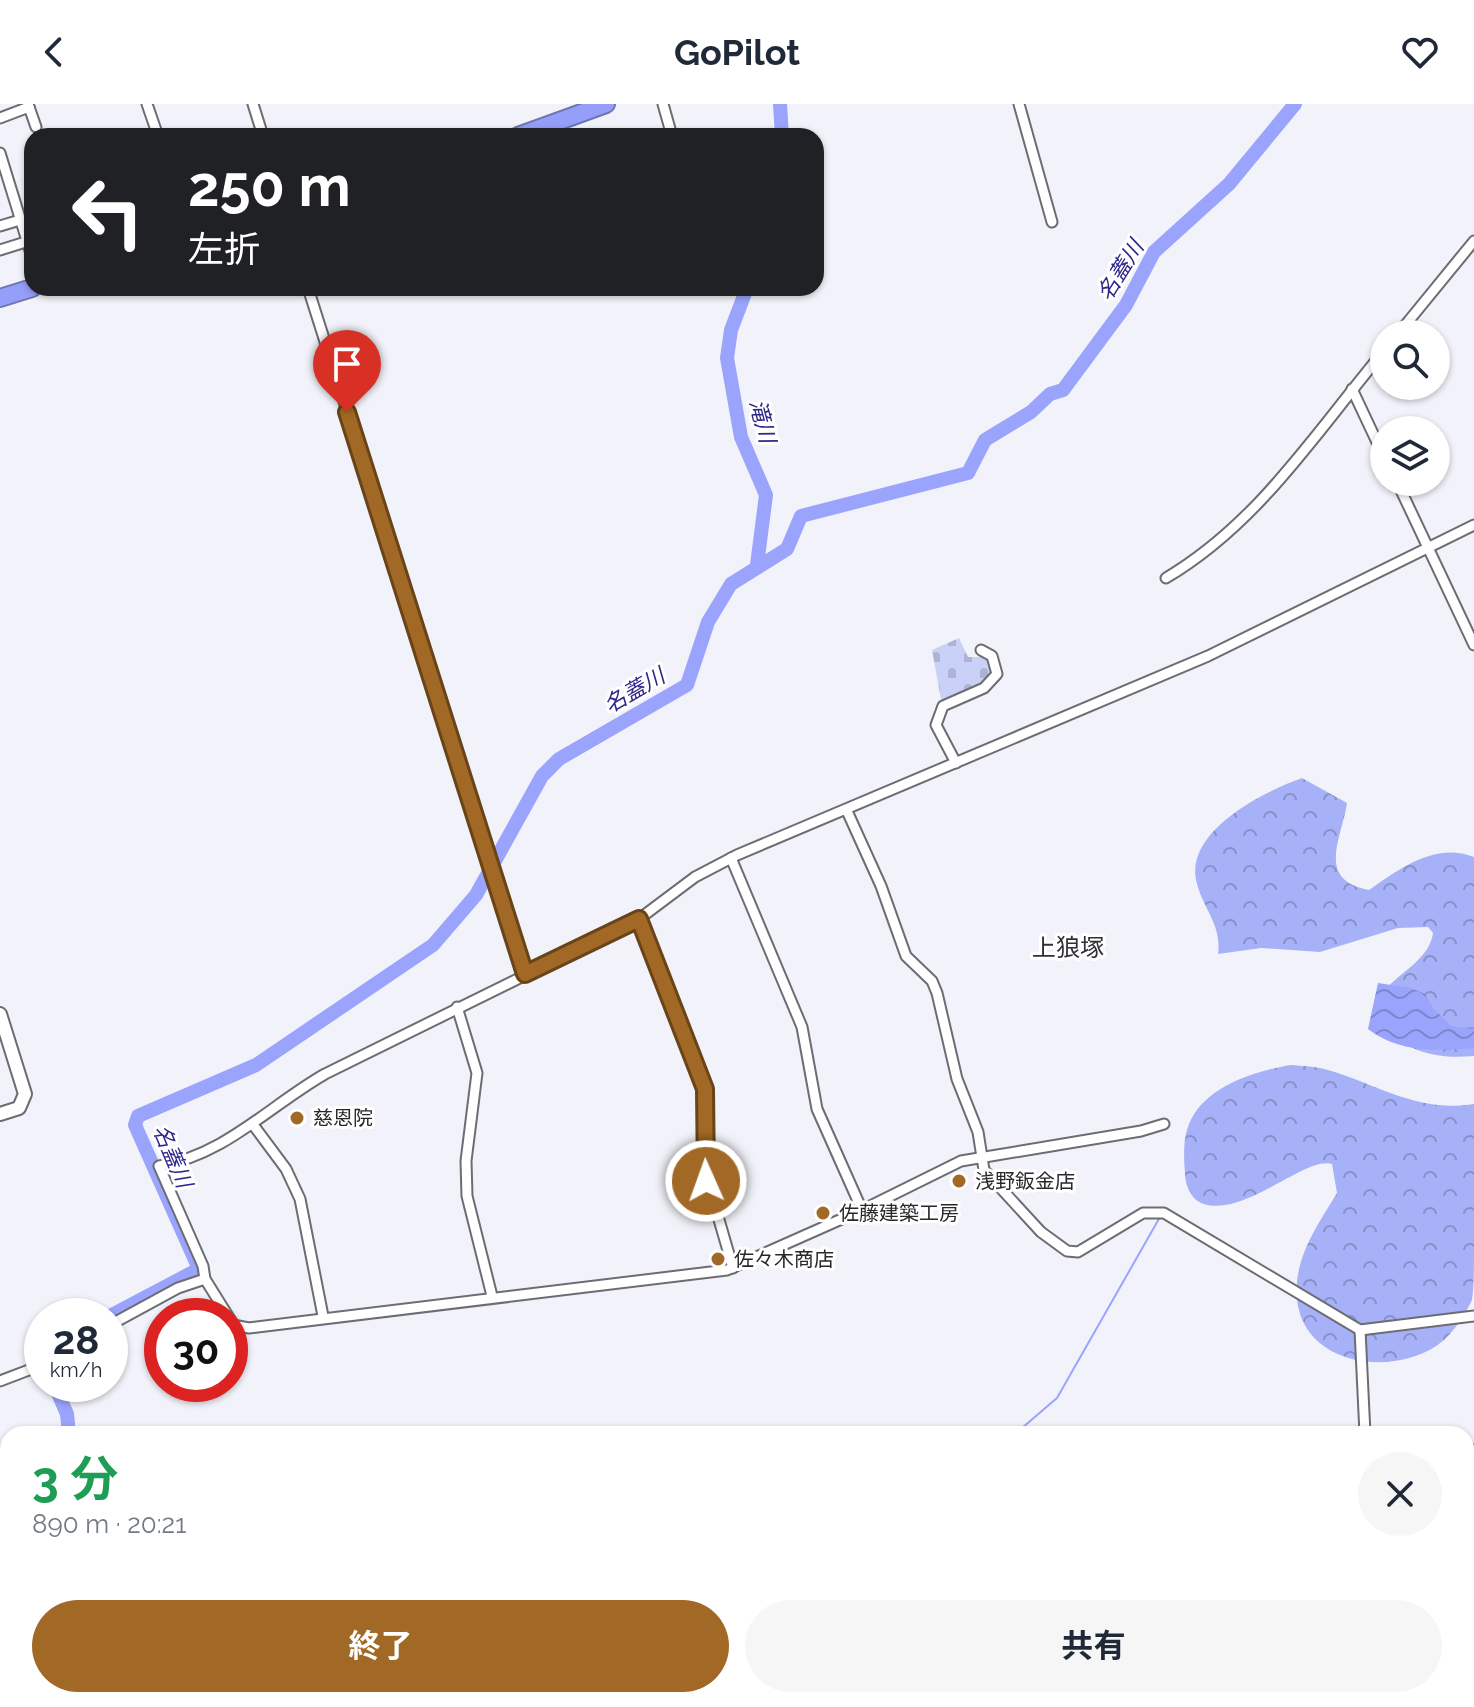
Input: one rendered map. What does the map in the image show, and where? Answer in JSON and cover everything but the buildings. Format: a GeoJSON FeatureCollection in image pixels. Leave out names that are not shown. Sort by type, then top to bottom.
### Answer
{"type":"FeatureCollection","features":[{"type":"Feature","properties":{"kind":"highway"},"geometry":{"type":"LineString","coordinates":[[540,128],[606,104]]}},
{"type":"Feature","properties":{"kind":"highway"},"geometry":{"type":"LineString","coordinates":[[0,298],[24,290]]}},
{"type":"Feature","properties":{"kind":"street"},"geometry":{"type":"LineString","coordinates":[[147,104],[155,128]]}},
{"type":"Feature","properties":{"kind":"street"},"geometry":{"type":"LineString","coordinates":[[253,104],[260,128]]}},
{"type":"Feature","properties":{"kind":"street"},"geometry":{"type":"LineString","coordinates":[[663,104],[670,128]]}},
{"type":"Feature","properties":{"kind":"street"},"geometry":{"type":"LineString","coordinates":[[1019,104],[1052,222]]}},
{"type":"Feature","properties":{"kind":"street"},"geometry":{"type":"LineString","coordinates":[[0,118],[29,106],[36,127]]}},
{"type":"Feature","properties":{"kind":"street"},"geometry":{"type":"LineString","coordinates":[[0,153],[24,228]]}},
{"type":"Feature","properties":{"kind":"street"},"geometry":{"type":"LineString","coordinates":[[0,226],[20,220]]}},
{"type":"Feature","properties":{"kind":"street"},"geometry":{"type":"LineString","coordinates":[[1409,320],[1474,241]]}},
{"type":"Feature","properties":{"kind":"street"},"geometry":{"type":"LineString","coordinates":[[0,250],[24,243]]}},
{"type":"Feature","properties":{"kind":"street"},"geometry":{"type":"LineString","coordinates":[[311,296],[525,974]]}},
{"type":"Feature","properties":{"kind":"street"},"geometry":{"type":"LineString","coordinates":[[1166,578],[1221,542],[1251,514],[1370,368]]}},
{"type":"Feature","properties":{"kind":"street"},"geometry":{"type":"LineString","coordinates":[[1352,389],[1370,427]]}},
{"type":"Feature","properties":{"kind":"street"},"geometry":{"type":"LineString","coordinates":[[1404,496],[1474,645]]}},
{"type":"Feature","properties":{"kind":"street"},"geometry":{"type":"LineString","coordinates":[[217,1298],[205,1279],[203,1266],[159,1166],[193,1158],[254,1126],[279,1101],[295,1092],[457,1007],[639,919],[695,877],[731,858],[1208,656],[1474,525]]}},
{"type":"Feature","properties":{"kind":"street"},"geometry":{"type":"LineString","coordinates":[[956,763],[936,725],[943,706],[993,682],[997,674],[992,656],[981,650]]}},
{"type":"Feature","properties":{"kind":"street"},"geometry":{"type":"LineString","coordinates":[[847,811],[881,886],[906,956],[932,981],[937,993],[957,1079],[978,1132],[984,1170],[1041,1232],[1067,1251],[1083,1251],[1143,1213],[1164,1213],[1360,1330],[1474,1316]]}},
{"type":"Feature","properties":{"kind":"street"},"geometry":{"type":"LineString","coordinates":[[731,858],[802,1027],[813,1096],[820,1118],[862,1210]]}},
{"type":"Feature","properties":{"kind":"street"},"geometry":{"type":"LineString","coordinates":[[639,919],[705,1089],[704,1168],[733,1268]]}},
{"type":"Feature","properties":{"kind":"street"},"geometry":{"type":"LineString","coordinates":[[457,1007],[477,1073],[466,1161],[467,1196],[492,1296]]}},
{"type":"Feature","properties":{"kind":"street"},"geometry":{"type":"LineString","coordinates":[[0,1014],[25,1094],[24,1103],[19,1108],[0,1114]]}},
{"type":"Feature","properties":{"kind":"street"},"geometry":{"type":"LineString","coordinates":[[248,1328],[323,1316],[733,1268],[862,1210],[940,1170],[980,1157],[1141,1131],[1164,1124]]}},
{"type":"Feature","properties":{"kind":"street"},"geometry":{"type":"LineString","coordinates":[[254,1126],[286,1169],[300,1199],[323,1316]]}},
{"type":"Feature","properties":{"kind":"street"},"geometry":{"type":"LineString","coordinates":[[128,1315],[178,1288],[205,1279]]}},
{"type":"Feature","properties":{"kind":"street"},"geometry":{"type":"LineString","coordinates":[[1360,1330],[1365,1426]]}},
{"type":"Feature","properties":{"kind":"street"},"geometry":{"type":"LineString","coordinates":[[0,1381],[24,1372]]}},
{"type":"Feature","properties":{"kind":"green space"},"geometry":{"type":"Polygon","coordinates":[[[959,638],[968,657],[989,657],[994,672],[992,680],[949,701],[941,699],[932,650],[959,638]]]}},
{"type":"Feature","properties":{"kind":"green space"},"geometry":{"type":"Polygon","coordinates":[[[1302,778],[1347,803],[1336,856],[1342,877],[1352,885],[1369,890],[1406,866],[1432,855],[1460,853],[1474,857],[1474,1056],[1444,1056],[1418,1050],[1395,1038],[1372,1020],[1380,995],[1429,946],[1433,933],[1428,927],[1398,928],[1320,952],[1261,948],[1218,954],[1215,926],[1197,884],[1196,865],[1202,847],[1213,831],[1229,817],[1267,793],[1302,778]]]}},
{"type":"Feature","properties":{"kind":"green space"},"geometry":{"type":"Polygon","coordinates":[[[1290,1065],[1323,1069],[1399,1096],[1435,1105],[1474,1104],[1472,1300],[1448,1336],[1425,1352],[1380,1362],[1357,1360],[1335,1353],[1317,1341],[1304,1323],[1297,1300],[1299,1271],[1308,1244],[1337,1193],[1332,1164],[1306,1169],[1235,1203],[1218,1206],[1201,1203],[1189,1190],[1184,1157],[1187,1130],[1193,1115],[1203,1103],[1229,1084],[1290,1065]]]}},
{"type":"Feature","properties":{"kind":"water"},"geometry":{"type":"Polygon","coordinates":[[[1378,983],[1411,988],[1425,994],[1433,1008],[1451,1026],[1474,1029],[1474,1048],[1418,1049],[1393,1043],[1368,1029],[1378,983]]]}},
{"type":"Feature","properties":{"kind":"waterway","name":"滝川"},"geometry":{"type":"LineString","coordinates":[[780,104],[782,128]]}},
{"type":"Feature","properties":{"kind":"waterway","name":"名蓋川"},"geometry":{"type":"LineString","coordinates":[[128,1306],[199,1269],[135,1125],[138,1116],[256,1065],[433,945],[476,895],[542,776],[559,759],[687,685],[708,622],[731,584],[787,549],[801,516],[968,473],[985,440],[1031,412],[1050,394],[1063,390],[1126,305],[1154,252],[1229,184],[1295,104]]}},
{"type":"Feature","properties":{"kind":"waterway","name":"滝川"},"geometry":{"type":"LineString","coordinates":[[744,296],[731,330],[727,358],[741,437],[766,495],[757,565]]}},
{"type":"Feature","properties":{"kind":"waterway"},"geometry":{"type":"LineString","coordinates":[[1024,1426],[1057,1398],[1160,1217]]}},
{"type":"Feature","properties":{"kind":"waterway","name":"名蓋川"},"geometry":{"type":"LineString","coordinates":[[62,1402],[68,1426]]}},
{"type":"Feature","properties":{"kind":"place","name":"慈恩院"},"geometry":{"type":"Point","coordinates":[297,1118]}},
{"type":"Feature","properties":{"kind":"place","name":"浅野鈑金店"},"geometry":{"type":"Point","coordinates":[959,1181]}},
{"type":"Feature","properties":{"kind":"place","name":"佐藤建築工房"},"geometry":{"type":"Point","coordinates":[823,1213]}},
{"type":"Feature","properties":{"kind":"place","name":"佐々木商店"},"geometry":{"type":"Point","coordinates":[718,1259]}},
{"type":"Feature","properties":{"kind":"district","name":"上狼塚"},"geometry":{"type":"Point","coordinates":[1068,947]}},
{"type":"Feature","properties":{"kind":"route"},"geometry":{"type":"LineString","coordinates":[[347,412],[525,974],[639,919],[705,1089],[706,1181]]}}]}
